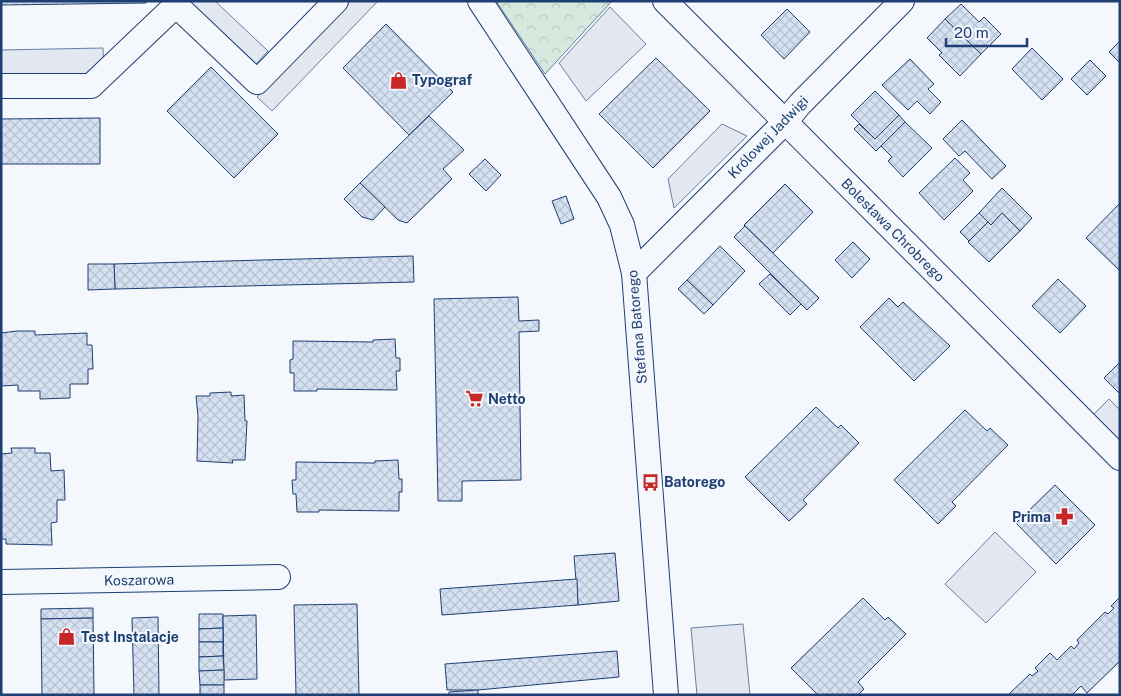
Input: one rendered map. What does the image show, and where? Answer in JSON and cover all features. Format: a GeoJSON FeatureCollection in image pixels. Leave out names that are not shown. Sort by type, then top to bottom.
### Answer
{"type":"FeatureCollection","features":[{"type":"Feature","properties":{"kind":"street"},"geometry":{"type":"LineString","coordinates":[[1,86],[91,86],[176,3],[257,82],[336,1]]}},
{"type":"Feature","properties":{"kind":"street","name":"Stefana Batorego"},"geometry":{"type":"LineString","coordinates":[[480,1],[609,197],[622,225],[634,272],[666,695]]}},
{"type":"Feature","properties":{"kind":"street","name":"Bolesława Chrobrego"},"geometry":{"type":"LineString","coordinates":[[665,1],[1120,458]]}},
{"type":"Feature","properties":{"kind":"street","name":"Królowej Jadwigi"},"geometry":{"type":"LineString","coordinates":[[634,272],[786,122],[800,104],[902,1]]}},
{"type":"Feature","properties":{"kind":"street","name":"Koszarowa"},"geometry":{"type":"LineString","coordinates":[[1,582],[278,577]]}},
{"type":"Feature","properties":{"kind":"green space"},"geometry":{"type":"Polygon","coordinates":[[[496,1],[612,1],[545,74],[496,1]]]}},
{"type":"Feature","properties":{"kind":"shaded area"},"geometry":{"type":"Polygon","coordinates":[[[189,1],[215,1],[268,51],[256,64],[189,1]]]}},
{"type":"Feature","properties":{"kind":"shaded area"},"geometry":{"type":"Polygon","coordinates":[[[350,1],[378,1],[272,111],[257,97],[350,1]]]}},
{"type":"Feature","properties":{"kind":"shaded area"},"geometry":{"type":"Polygon","coordinates":[[[610,7],[646,44],[586,101],[559,63],[610,7]]]}},
{"type":"Feature","properties":{"kind":"shaded area"},"geometry":{"type":"Polygon","coordinates":[[[103,48],[104,74],[1,76],[1,50],[103,48]]]}},
{"type":"Feature","properties":{"kind":"shaded area"},"geometry":{"type":"Polygon","coordinates":[[[722,124],[747,136],[674,208],[668,179],[722,124]]]}},
{"type":"Feature","properties":{"kind":"shaded area"},"geometry":{"type":"Polygon","coordinates":[[[1109,399],[1120,410],[1120,444],[1092,416],[1109,399]]]}},
{"type":"Feature","properties":{"kind":"shaded area"},"geometry":{"type":"Polygon","coordinates":[[[995,532],[1036,572],[986,623],[945,584],[995,532]]]}},
{"type":"Feature","properties":{"kind":"shaded area"},"geometry":{"type":"Polygon","coordinates":[[[743,624],[750,695],[697,695],[691,628],[743,624]]]}},
{"type":"Feature","properties":{"kind":"building"},"geometry":{"type":"Polygon","coordinates":[[[1,1],[146,1],[146,3],[1,5],[1,1]]]}},
{"type":"Feature","properties":{"kind":"building"},"geometry":{"type":"Polygon","coordinates":[[[961,4],[979,22],[984,17],[1001,34],[981,54],[945,19],[961,4]]]}},
{"type":"Feature","properties":{"kind":"building"},"geometry":{"type":"Polygon","coordinates":[[[787,9],[810,32],[784,59],[761,35],[787,9]]]}},
{"type":"Feature","properties":{"kind":"building"},"geometry":{"type":"Polygon","coordinates":[[[945,19],[981,54],[960,76],[939,55],[942,53],[927,38],[945,19]]]}},
{"type":"Feature","properties":{"kind":"building","name":"Typograf"},"geometry":{"type":"Polygon","coordinates":[[[386,24],[453,92],[409,135],[343,68],[386,24]]]}},
{"type":"Feature","properties":{"kind":"building"},"geometry":{"type":"Polygon","coordinates":[[[1120,41],[1120,63],[1109,52],[1120,41]]]}},
{"type":"Feature","properties":{"kind":"building"},"geometry":{"type":"Polygon","coordinates":[[[1032,48],[1063,79],[1042,100],[1012,69],[1032,48]]]}},
{"type":"Feature","properties":{"kind":"building"},"geometry":{"type":"Polygon","coordinates":[[[656,58],[710,111],[653,168],[599,114],[656,58]]]}},
{"type":"Feature","properties":{"kind":"building"},"geometry":{"type":"Polygon","coordinates":[[[910,59],[934,84],[928,89],[941,102],[930,114],[917,101],[908,110],[882,85],[910,59]]]}},
{"type":"Feature","properties":{"kind":"building"},"geometry":{"type":"Polygon","coordinates":[[[1090,60],[1106,76],[1087,95],[1071,79],[1090,60]]]}},
{"type":"Feature","properties":{"kind":"building"},"geometry":{"type":"Polygon","coordinates":[[[211,67],[278,134],[234,178],[167,111],[211,67]]]}},
{"type":"Feature","properties":{"kind":"building"},"geometry":{"type":"Polygon","coordinates":[[[875,91],[899,115],[875,139],[851,115],[875,91]]]}},
{"type":"Feature","properties":{"kind":"building"},"geometry":{"type":"Polygon","coordinates":[[[899,115],[905,122],[876,151],[854,129],[859,124],[875,139],[899,115]]]}},
{"type":"Feature","properties":{"kind":"building"},"geometry":{"type":"Polygon","coordinates":[[[429,116],[464,150],[443,169],[452,179],[407,223],[398,220],[360,183],[429,116]]]}},
{"type":"Feature","properties":{"kind":"building"},"geometry":{"type":"Polygon","coordinates":[[[100,118],[100,164],[1,164],[1,119],[100,118]]]}},
{"type":"Feature","properties":{"kind":"building"},"geometry":{"type":"Polygon","coordinates":[[[962,120],[1006,166],[992,179],[965,151],[959,156],[943,139],[962,120]]]}},
{"type":"Feature","properties":{"kind":"building"},"geometry":{"type":"Polygon","coordinates":[[[905,122],[932,148],[903,177],[888,161],[892,157],[881,146],[905,122]]]}},
{"type":"Feature","properties":{"kind":"building"},"geometry":{"type":"Polygon","coordinates":[[[955,158],[970,173],[963,180],[973,191],[944,220],[919,193],[955,158]]]}},
{"type":"Feature","properties":{"kind":"building"},"geometry":{"type":"Polygon","coordinates":[[[485,159],[501,175],[486,191],[469,174],[485,159]]]}},
{"type":"Feature","properties":{"kind":"building"},"geometry":{"type":"Polygon","coordinates":[[[360,183],[385,207],[373,220],[362,217],[344,199],[360,183]]]}},
{"type":"Feature","properties":{"kind":"building"},"geometry":{"type":"Polygon","coordinates":[[[785,184],[813,212],[773,253],[744,225],[785,184]]]}},
{"type":"Feature","properties":{"kind":"building"},"geometry":{"type":"Polygon","coordinates":[[[1002,188],[1032,218],[1020,231],[1002,213],[991,225],[979,213],[1002,188]]]}},
{"type":"Feature","properties":{"kind":"building"},"geometry":{"type":"Polygon","coordinates":[[[566,196],[574,219],[561,224],[552,201],[566,196]]]}},
{"type":"Feature","properties":{"kind":"building"},"geometry":{"type":"Polygon","coordinates":[[[1120,203],[1120,271],[1086,238],[1120,203]]]}},
{"type":"Feature","properties":{"kind":"building"},"geometry":{"type":"Polygon","coordinates":[[[979,213],[988,222],[969,241],[960,232],[979,213]]]}},
{"type":"Feature","properties":{"kind":"building"},"geometry":{"type":"Polygon","coordinates":[[[1002,213],[1020,231],[989,262],[968,242],[988,222],[991,225],[1002,213]]]}},
{"type":"Feature","properties":{"kind":"building"},"geometry":{"type":"Polygon","coordinates":[[[745,226],[819,298],[807,310],[734,237],[745,226]]]}},
{"type":"Feature","properties":{"kind":"building"},"geometry":{"type":"Polygon","coordinates":[[[853,242],[870,259],[852,278],[835,260],[853,242]]]}},
{"type":"Feature","properties":{"kind":"building"},"geometry":{"type":"Polygon","coordinates":[[[720,246],[745,271],[713,305],[687,280],[720,246]]]}},
{"type":"Feature","properties":{"kind":"building"},"geometry":{"type":"Polygon","coordinates":[[[413,256],[414,282],[115,289],[114,264],[413,256]]]}},
{"type":"Feature","properties":{"kind":"building"},"geometry":{"type":"Polygon","coordinates":[[[88,264],[114,264],[115,289],[88,290],[88,264]]]}},
{"type":"Feature","properties":{"kind":"building"},"geometry":{"type":"Polygon","coordinates":[[[770,274],[801,304],[790,315],[759,284],[770,274]]]}},
{"type":"Feature","properties":{"kind":"building"},"geometry":{"type":"Polygon","coordinates":[[[1058,279],[1086,306],[1060,333],[1032,306],[1058,279]]]}},
{"type":"Feature","properties":{"kind":"building"},"geometry":{"type":"Polygon","coordinates":[[[687,280],[713,305],[704,314],[678,289],[687,280]]]}},
{"type":"Feature","properties":{"kind":"building"},"geometry":{"type":"Polygon","coordinates":[[[518,297],[519,321],[539,320],[539,331],[519,332],[521,480],[462,481],[462,501],[438,501],[434,299],[518,297]]]}},
{"type":"Feature","properties":{"kind":"building"},"geometry":{"type":"Polygon","coordinates":[[[889,298],[898,307],[903,302],[950,346],[914,381],[860,327],[889,298]]]}},
{"type":"Feature","properties":{"kind":"building"},"geometry":{"type":"Polygon","coordinates":[[[35,331],[35,335],[87,333],[87,345],[92,345],[93,369],[88,369],[88,384],[70,384],[70,398],[40,399],[40,391],[18,391],[18,385],[1,386],[1,333],[35,331]]]}},
{"type":"Feature","properties":{"kind":"building"},"geometry":{"type":"Polygon","coordinates":[[[395,339],[396,358],[400,358],[400,371],[396,371],[397,390],[317,389],[317,391],[294,391],[294,373],[290,373],[290,360],[293,359],[293,341],[373,342],[373,340],[395,339]]]}},
{"type":"Feature","properties":{"kind":"building"},"geometry":{"type":"Polygon","coordinates":[[[1120,362],[1120,394],[1104,378],[1120,362]]]}},
{"type":"Feature","properties":{"kind":"building"},"geometry":{"type":"Polygon","coordinates":[[[231,392],[231,396],[244,395],[245,421],[247,421],[245,460],[232,460],[233,463],[197,461],[198,416],[196,396],[210,396],[210,393],[231,392]]]}},
{"type":"Feature","properties":{"kind":"building"},"geometry":{"type":"Polygon","coordinates":[[[816,407],[838,428],[841,425],[859,443],[803,500],[807,504],[789,521],[745,477],[816,407]]]}},
{"type":"Feature","properties":{"kind":"building"},"geometry":{"type":"Polygon","coordinates":[[[965,410],[987,431],[990,428],[1008,445],[952,502],[956,506],[938,524],[894,480],[965,410]]]}},
{"type":"Feature","properties":{"kind":"building"},"geometry":{"type":"Polygon","coordinates":[[[11,448],[35,448],[35,453],[50,453],[51,471],[64,470],[65,500],[57,500],[57,522],[51,523],[52,545],[6,544],[6,539],[1,539],[1,454],[12,453],[11,448]]]}},
{"type":"Feature","properties":{"kind":"building"},"geometry":{"type":"Polygon","coordinates":[[[398,460],[399,479],[402,479],[402,492],[399,492],[399,511],[319,510],[319,512],[297,512],[296,494],[293,494],[292,480],[296,480],[296,462],[375,463],[375,461],[398,460]]]}},
{"type":"Feature","properties":{"kind":"building"},"geometry":{"type":"Polygon","coordinates":[[[1055,485],[1095,525],[1056,564],[1016,523],[1055,485]]]}},
{"type":"Feature","properties":{"kind":"building"},"geometry":{"type":"Polygon","coordinates":[[[615,553],[619,601],[578,605],[574,556],[615,553]]]}},
{"type":"Feature","properties":{"kind":"building"},"geometry":{"type":"Polygon","coordinates":[[[577,579],[578,605],[442,615],[440,589],[577,579]]]}},
{"type":"Feature","properties":{"kind":"building"},"geometry":{"type":"Polygon","coordinates":[[[1120,597],[1120,661],[1087,693],[1081,686],[1072,695],[1008,695],[1030,674],[1032,676],[1038,671],[1035,668],[1050,653],[1057,660],[1071,646],[1074,649],[1079,643],[1077,640],[1105,612],[1108,614],[1114,608],[1111,606],[1120,597]]]}},
{"type":"Feature","properties":{"kind":"building"},"geometry":{"type":"Polygon","coordinates":[[[863,598],[885,620],[888,617],[906,634],[858,682],[864,689],[858,695],[818,695],[791,668],[863,598]]]}},
{"type":"Feature","properties":{"kind":"building"},"geometry":{"type":"Polygon","coordinates":[[[357,604],[359,695],[296,695],[294,605],[357,604]]]}},
{"type":"Feature","properties":{"kind":"building"},"geometry":{"type":"Polygon","coordinates":[[[93,608],[93,618],[41,619],[41,609],[93,608]]]}},
{"type":"Feature","properties":{"kind":"building"},"geometry":{"type":"Polygon","coordinates":[[[199,614],[223,614],[223,628],[199,629],[199,614]]]}},
{"type":"Feature","properties":{"kind":"building"},"geometry":{"type":"Polygon","coordinates":[[[256,615],[257,679],[224,680],[223,616],[256,615]]]}},
{"type":"Feature","properties":{"kind":"building"},"geometry":{"type":"Polygon","coordinates":[[[158,617],[159,695],[134,695],[132,618],[158,617]]]}},
{"type":"Feature","properties":{"kind":"building"},"geometry":{"type":"Polygon","coordinates":[[[93,618],[94,695],[42,695],[41,619],[93,618]]]}},
{"type":"Feature","properties":{"kind":"building"},"geometry":{"type":"Polygon","coordinates":[[[223,628],[223,642],[199,642],[199,629],[223,628]]]}},
{"type":"Feature","properties":{"kind":"building"},"geometry":{"type":"Polygon","coordinates":[[[199,642],[223,642],[223,656],[199,657],[199,642]]]}},
{"type":"Feature","properties":{"kind":"building"},"geometry":{"type":"Polygon","coordinates":[[[617,651],[619,677],[478,690],[447,690],[445,664],[617,651]]]}},
{"type":"Feature","properties":{"kind":"building"},"geometry":{"type":"Polygon","coordinates":[[[223,656],[224,670],[199,671],[199,657],[223,656]]]}},
{"type":"Feature","properties":{"kind":"building"},"geometry":{"type":"Polygon","coordinates":[[[224,670],[224,685],[200,685],[199,671],[224,670]]]}},
{"type":"Feature","properties":{"kind":"building"},"geometry":{"type":"Polygon","coordinates":[[[200,685],[224,685],[224,695],[200,695],[200,685]]]}},
{"type":"Feature","properties":{"kind":"building"},"geometry":{"type":"Polygon","coordinates":[[[478,690],[478,695],[449,695],[449,692],[478,690]]]}},
{"type":"Feature","properties":{"kind":"place","name":"Typograf"},"geometry":{"type":"Point","coordinates":[398,80]}},
{"type":"Feature","properties":{"kind":"place","name":"Netto"},"geometry":{"type":"Point","coordinates":[474,399]}},
{"type":"Feature","properties":{"kind":"place","name":"Batorego"},"geometry":{"type":"Point","coordinates":[650,482]}},
{"type":"Feature","properties":{"kind":"place","name":"Prima"},"geometry":{"type":"Point","coordinates":[1065,517]}},
{"type":"Feature","properties":{"kind":"place","name":"Test Instalacje"},"geometry":{"type":"Point","coordinates":[67,637]}}]}
